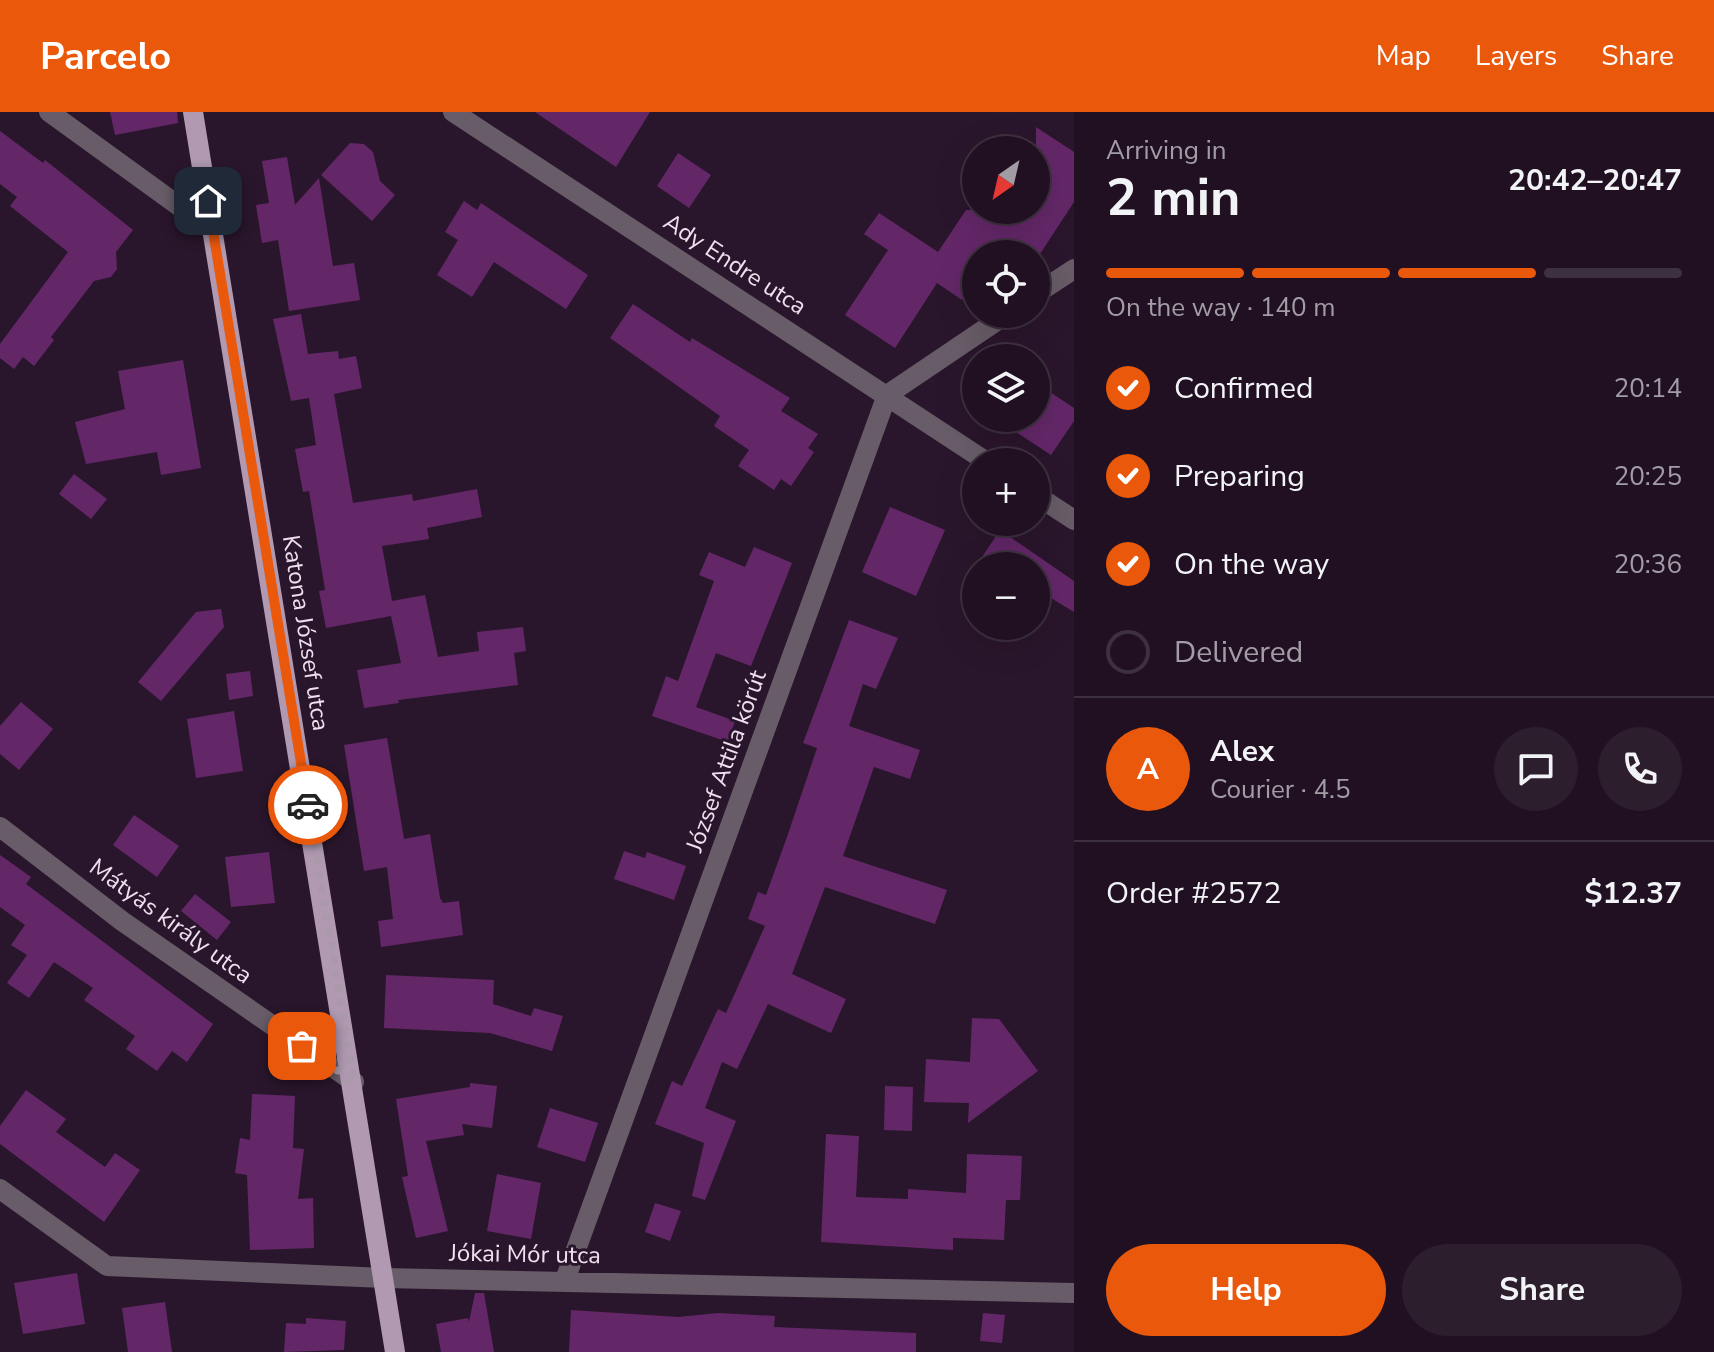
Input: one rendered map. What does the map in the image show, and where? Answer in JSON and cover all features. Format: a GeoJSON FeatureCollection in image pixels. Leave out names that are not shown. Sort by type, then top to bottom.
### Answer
{"type":"FeatureCollection","features":[{"type":"Feature","properties":{"kind":"main road","name":"Katona József utca"},"geometry":{"type":"LineString","coordinates":[[193,112],[354,1082],[395,1352]]}},
{"type":"Feature","properties":{"kind":"street"},"geometry":{"type":"LineString","coordinates":[[49,112],[212,230]]}},
{"type":"Feature","properties":{"kind":"street","name":"Ady Endre utca"},"geometry":{"type":"LineString","coordinates":[[453,112],[966,448]]}},
{"type":"Feature","properties":{"kind":"street"},"geometry":{"type":"LineString","coordinates":[[1050,285],[1074,269]]}},
{"type":"Feature","properties":{"kind":"street"},"geometry":{"type":"LineString","coordinates":[[887,395],[986,328]]}},
{"type":"Feature","properties":{"kind":"street","name":"József Attila körút"},"geometry":{"type":"LineString","coordinates":[[565,1280],[887,395]]}},
{"type":"Feature","properties":{"kind":"street"},"geometry":{"type":"LineString","coordinates":[[1050,504],[1074,520]]}},
{"type":"Feature","properties":{"kind":"street","name":"Mátyás király utca"},"geometry":{"type":"LineString","coordinates":[[0,827],[122,921],[354,1082]]}},
{"type":"Feature","properties":{"kind":"street","name":"Jókai Mór utca"},"geometry":{"type":"LineString","coordinates":[[0,1189],[107,1266],[384,1278],[1074,1293]]}},
{"type":"Feature","properties":{"kind":"building"},"geometry":{"type":"Polygon","coordinates":[[[110,112],[177,112],[178,123],[115,135],[110,112]]]}},
{"type":"Feature","properties":{"kind":"building"},"geometry":{"type":"Polygon","coordinates":[[[535,112],[650,112],[616,167],[535,112]]]}},
{"type":"Feature","properties":{"kind":"building"},"geometry":{"type":"Polygon","coordinates":[[[1036,127],[1050,136],[1036,136],[1036,127]]]}},
{"type":"Feature","properties":{"kind":"building"},"geometry":{"type":"Polygon","coordinates":[[[0,131],[43,163],[45,160],[133,230],[116,252],[117,269],[111,277],[94,281],[51,337],[54,340],[34,366],[23,357],[14,369],[0,358],[0,344],[68,252],[10,206],[17,197],[0,184],[0,131]]]}},
{"type":"Feature","properties":{"kind":"building"},"geometry":{"type":"Polygon","coordinates":[[[1050,136],[1074,152],[1074,202],[1049,240],[962,240],[962,300],[937,283],[895,348],[845,315],[888,250],[864,234],[879,213],[938,252],[962,216],[962,224],[1050,224],[1050,136]]]}},
{"type":"Feature","properties":{"kind":"building"},"geometry":{"type":"Polygon","coordinates":[[[350,143],[364,144],[373,152],[380,181],[395,195],[372,221],[321,175],[350,143]]]}},
{"type":"Feature","properties":{"kind":"building"},"geometry":{"type":"Polygon","coordinates":[[[678,153],[711,175],[689,208],[657,186],[678,153]]]}},
{"type":"Feature","properties":{"kind":"building"},"geometry":{"type":"Polygon","coordinates":[[[287,157],[295,205],[319,178],[333,266],[354,263],[360,300],[289,311],[278,240],[262,243],[256,205],[269,203],[262,161],[287,157]]]}},
{"type":"Feature","properties":{"kind":"building"},"geometry":{"type":"Polygon","coordinates":[[[464,201],[477,210],[481,203],[588,275],[566,309],[494,262],[472,297],[437,275],[458,240],[445,232],[464,201]]]}},
{"type":"Feature","properties":{"kind":"building"},"geometry":{"type":"Polygon","coordinates":[[[633,304],[690,342],[692,338],[790,398],[781,411],[818,434],[808,448],[814,452],[791,486],[781,479],[774,490],[738,466],[749,450],[714,426],[720,416],[610,338],[633,304]]]}},
{"type":"Feature","properties":{"kind":"building"},"geometry":{"type":"Polygon","coordinates":[[[301,314],[308,354],[338,351],[339,359],[356,356],[362,388],[334,394],[353,503],[412,494],[413,501],[477,489],[482,517],[427,528],[429,539],[382,546],[392,601],[425,595],[438,657],[479,651],[477,632],[523,627],[526,651],[514,653],[518,685],[398,700],[399,703],[364,708],[357,670],[401,663],[391,616],[326,628],[319,591],[325,590],[309,491],[303,492],[295,449],[316,445],[309,398],[291,401],[273,319],[301,314]]]}},
{"type":"Feature","properties":{"kind":"building"},"geometry":{"type":"Polygon","coordinates":[[[183,360],[201,468],[161,475],[157,452],[86,464],[75,422],[125,409],[118,371],[183,360]]]}},
{"type":"Feature","properties":{"kind":"building"},"geometry":{"type":"Polygon","coordinates":[[[1050,392],[1074,408],[1074,421],[1051,455],[1050,448],[1040,448],[1016,432],[1050,432],[1050,392]]]}},
{"type":"Feature","properties":{"kind":"building"},"geometry":{"type":"Polygon","coordinates":[[[74,474],[107,499],[91,519],[59,494],[74,474]]]}},
{"type":"Feature","properties":{"kind":"building"},"geometry":{"type":"Polygon","coordinates":[[[890,507],[945,530],[916,596],[862,572],[890,507]]]}},
{"type":"Feature","properties":{"kind":"building"},"geometry":{"type":"Polygon","coordinates":[[[996,536],[1009,536],[1032,552],[985,552],[996,536]]]}},
{"type":"Feature","properties":{"kind":"building"},"geometry":{"type":"Polygon","coordinates":[[[754,547],[792,563],[751,666],[716,653],[696,707],[735,721],[728,742],[652,716],[666,676],[678,681],[714,581],[699,575],[709,552],[745,567],[754,547]]]}},
{"type":"Feature","properties":{"kind":"building"},"geometry":{"type":"Polygon","coordinates":[[[1050,564],[1074,581],[1074,612],[1050,597],[1050,564]]]}},
{"type":"Feature","properties":{"kind":"building"},"geometry":{"type":"Polygon","coordinates":[[[221,609],[224,627],[161,701],[138,682],[196,612],[221,609]]]}},
{"type":"Feature","properties":{"kind":"building"},"geometry":{"type":"Polygon","coordinates":[[[849,620],[898,638],[876,689],[863,684],[849,726],[920,750],[910,779],[874,767],[843,856],[947,890],[935,924],[825,887],[792,974],[846,999],[831,1033],[768,1004],[737,1069],[722,1062],[705,1108],[736,1121],[705,1200],[692,1196],[704,1143],[655,1124],[672,1081],[682,1086],[718,1009],[726,1013],[765,926],[748,919],[758,892],[766,895],[787,837],[817,748],[803,743],[849,620]]]}},
{"type":"Feature","properties":{"kind":"building"},"geometry":{"type":"Polygon","coordinates":[[[250,671],[253,696],[229,700],[226,674],[250,671]]]}},
{"type":"Feature","properties":{"kind":"building"},"geometry":{"type":"Polygon","coordinates":[[[21,702],[53,729],[19,770],[0,754],[0,726],[21,702]]]}},
{"type":"Feature","properties":{"kind":"building"},"geometry":{"type":"Polygon","coordinates":[[[234,711],[243,771],[196,778],[187,719],[234,711]]]}},
{"type":"Feature","properties":{"kind":"building"},"geometry":{"type":"Polygon","coordinates":[[[387,738],[404,839],[430,834],[440,898],[443,903],[459,901],[463,935],[381,947],[378,921],[393,919],[387,867],[364,871],[344,745],[387,738]]]}},
{"type":"Feature","properties":{"kind":"building"},"geometry":{"type":"Polygon","coordinates":[[[134,815],[179,846],[157,877],[113,845],[134,815]]]}},
{"type":"Feature","properties":{"kind":"building"},"geometry":{"type":"Polygon","coordinates":[[[624,851],[645,858],[647,852],[686,866],[674,900],[614,879],[624,851]]]}},
{"type":"Feature","properties":{"kind":"building"},"geometry":{"type":"Polygon","coordinates":[[[269,852],[275,903],[231,907],[225,857],[269,852]]]}},
{"type":"Feature","properties":{"kind":"building"},"geometry":{"type":"Polygon","coordinates":[[[0,855],[31,877],[26,884],[213,1024],[187,1062],[172,1051],[157,1071],[126,1049],[135,1036],[84,1000],[93,988],[54,962],[29,998],[7,983],[27,955],[11,945],[25,925],[0,907],[0,855]]]}},
{"type":"Feature","properties":{"kind":"building"},"geometry":{"type":"Polygon","coordinates":[[[195,894],[231,922],[217,940],[181,911],[195,894]]]}},
{"type":"Feature","properties":{"kind":"building"},"geometry":{"type":"Polygon","coordinates":[[[386,975],[494,980],[493,1004],[531,1016],[534,1008],[563,1016],[552,1051],[490,1033],[384,1028],[386,975]]]}},
{"type":"Feature","properties":{"kind":"building"},"geometry":{"type":"Polygon","coordinates":[[[972,1018],[999,1019],[1038,1071],[968,1123],[969,1103],[924,1102],[926,1059],[970,1062],[972,1018]]]}},
{"type":"Feature","properties":{"kind":"building"},"geometry":{"type":"Polygon","coordinates":[[[470,1083],[497,1086],[492,1128],[462,1124],[464,1135],[426,1141],[448,1231],[416,1238],[402,1177],[408,1176],[396,1099],[470,1087],[470,1083]]]}},
{"type":"Feature","properties":{"kind":"building"},"geometry":{"type":"Polygon","coordinates":[[[885,1086],[913,1087],[912,1131],[884,1130],[885,1086]]]}},
{"type":"Feature","properties":{"kind":"building"},"geometry":{"type":"Polygon","coordinates":[[[26,1090],[66,1119],[56,1132],[105,1167],[115,1153],[140,1170],[104,1222],[0,1144],[0,1126],[26,1090]]]}},
{"type":"Feature","properties":{"kind":"building"},"geometry":{"type":"Polygon","coordinates":[[[252,1094],[295,1096],[293,1148],[304,1149],[298,1199],[313,1198],[314,1248],[250,1250],[247,1175],[235,1173],[240,1138],[250,1140],[252,1094]]]}},
{"type":"Feature","properties":{"kind":"building"},"geometry":{"type":"Polygon","coordinates":[[[550,1108],[598,1123],[585,1162],[537,1147],[550,1108]]]}},
{"type":"Feature","properties":{"kind":"building"},"geometry":{"type":"Polygon","coordinates":[[[826,1134],[859,1136],[856,1197],[908,1199],[908,1189],[966,1193],[967,1154],[1022,1156],[1020,1200],[1006,1200],[1004,1240],[953,1238],[953,1250],[821,1242],[826,1134]]]}},
{"type":"Feature","properties":{"kind":"building"},"geometry":{"type":"Polygon","coordinates":[[[497,1174],[541,1183],[531,1239],[487,1231],[497,1174]]]}},
{"type":"Feature","properties":{"kind":"building"},"geometry":{"type":"Polygon","coordinates":[[[655,1203],[681,1211],[670,1241],[645,1232],[655,1203]]]}},
{"type":"Feature","properties":{"kind":"building"},"geometry":{"type":"Polygon","coordinates":[[[77,1273],[85,1324],[23,1334],[14,1283],[77,1273]]]}},
{"type":"Feature","properties":{"kind":"building"},"geometry":{"type":"Polygon","coordinates":[[[475,1293],[484,1293],[494,1352],[441,1352],[436,1324],[468,1318],[469,1322],[475,1293]]]}},
{"type":"Feature","properties":{"kind":"building"},"geometry":{"type":"Polygon","coordinates":[[[165,1302],[172,1352],[128,1352],[122,1308],[165,1302]]]}},
{"type":"Feature","properties":{"kind":"building"},"geometry":{"type":"Polygon","coordinates":[[[571,1310],[678,1317],[718,1313],[775,1316],[774,1327],[916,1333],[916,1352],[569,1352],[571,1310]]]}},
{"type":"Feature","properties":{"kind":"building"},"geometry":{"type":"Polygon","coordinates":[[[983,1313],[1005,1315],[1002,1343],[980,1341],[983,1313]]]}},
{"type":"Feature","properties":{"kind":"building"},"geometry":{"type":"Polygon","coordinates":[[[306,1318],[346,1321],[344,1350],[284,1352],[286,1323],[306,1324],[306,1318]]]}},
{"type":"Feature","properties":{"kind":"way so far"},"geometry":{"type":"LineString","coordinates":[[302,1046],[354,1082],[308,805]]}},
{"type":"Feature","properties":{"kind":"route"},"geometry":{"type":"LineString","coordinates":[[208,201],[308,805]]}}]}
